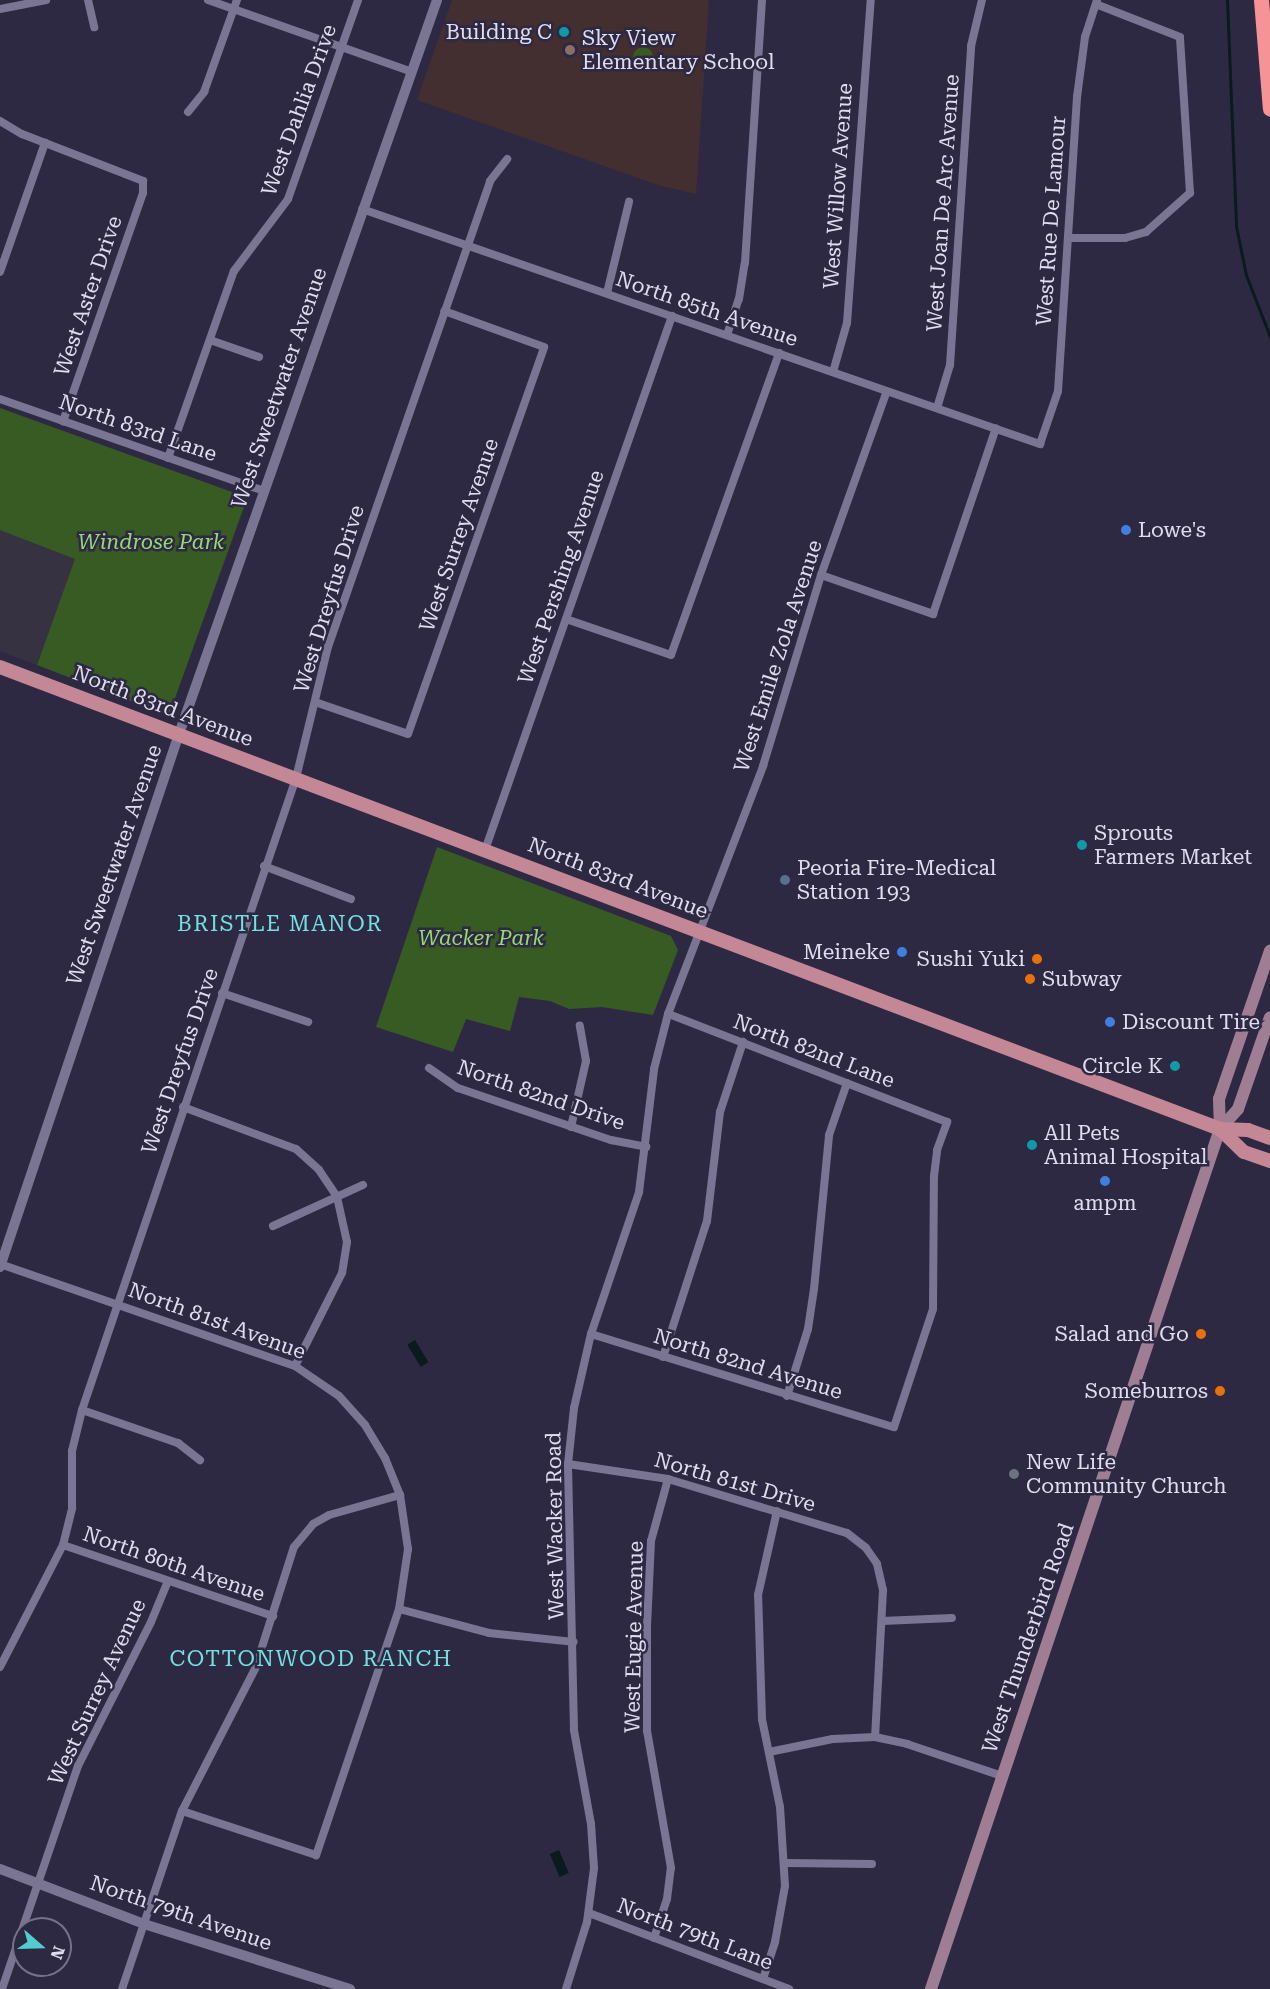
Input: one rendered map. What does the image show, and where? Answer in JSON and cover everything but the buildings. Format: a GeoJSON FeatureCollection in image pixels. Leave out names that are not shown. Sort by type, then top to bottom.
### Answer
{"type":"FeatureCollection","features":[{"type":"Feature","properties":{"kind":"highway"},"geometry":{"type":"LineString","coordinates":[[1261,0],[1270,109]]}},
{"type":"Feature","properties":{"kind":"main road","name":"North 83rd Avenue"},"geometry":{"type":"LineString","coordinates":[[0,667],[1220,1129],[1248,1130],[1270,1138]]}},
{"type":"Feature","properties":{"kind":"main road","name":"West Thunderbird Road"},"geometry":{"type":"LineString","coordinates":[[931,1989],[1220,1129],[1220,1099],[1270,951]]}},
{"type":"Feature","properties":{"kind":"main road","name":"West Thunderbird Road"},"geometry":{"type":"LineString","coordinates":[[1220,1129],[1238,1109],[1270,1017]]}},
{"type":"Feature","properties":{"kind":"main road","name":"North 83rd Avenue"},"geometry":{"type":"LineString","coordinates":[[1220,1129],[1244,1152],[1270,1161]]}},
{"type":"Feature","properties":{"kind":"street"},"geometry":{"type":"LineString","coordinates":[[0,9],[46,0]]}},
{"type":"Feature","properties":{"kind":"street"},"geometry":{"type":"LineString","coordinates":[[88,0],[94,27]]}},
{"type":"Feature","properties":{"kind":"street"},"geometry":{"type":"LineString","coordinates":[[208,0],[236,4],[342,48],[412,72]]}},
{"type":"Feature","properties":{"kind":"street","name":"West Dahlia Drive"},"geometry":{"type":"LineString","coordinates":[[168,458],[234,271],[288,199],[358,0]]}},
{"type":"Feature","properties":{"kind":"street","name":"West Sweetwater Avenue"},"geometry":{"type":"LineString","coordinates":[[0,1265],[179,734],[436,0]]}},
{"type":"Feature","properties":{"kind":"street"},"geometry":{"type":"LineString","coordinates":[[727,335],[739,298],[745,263],[762,0]]}},
{"type":"Feature","properties":{"kind":"street","name":"West Willow Avenue"},"geometry":{"type":"LineString","coordinates":[[833,372],[847,323],[871,0]]}},
{"type":"Feature","properties":{"kind":"street","name":"West Joan De Arc Avenue"},"geometry":{"type":"LineString","coordinates":[[937,408],[952,343],[971,46],[982,0]]}},
{"type":"Feature","properties":{"kind":"street"},"geometry":{"type":"LineString","coordinates":[[1068,238],[1125,238],[1146,232],[1190,193],[1180,37],[1097,2]]}},
{"type":"Feature","properties":{"kind":"street","name":"West Rue De Lamour"},"geometry":{"type":"LineString","coordinates":[[1040,444],[1058,391],[1079,78],[1085,36],[1097,2]]}},
{"type":"Feature","properties":{"kind":"street"},"geometry":{"type":"LineString","coordinates":[[188,112],[204,92],[236,4]]}},
{"type":"Feature","properties":{"kind":"street"},"geometry":{"type":"LineString","coordinates":[[0,121],[45,143],[0,272]]}},
{"type":"Feature","properties":{"kind":"street","name":"West Aster Drive"},"geometry":{"type":"LineString","coordinates":[[45,143],[142,181],[143,193],[63,421]]}},
{"type":"Feature","properties":{"kind":"street","name":"West Dreyfus Drive"},"geometry":{"type":"LineString","coordinates":[[0,1667],[63,1545],[72,1508],[72,1451],[82,1410],[264,866],[296,778],[328,647],[490,181],[507,159]]}},
{"type":"Feature","properties":{"kind":"street"},"geometry":{"type":"LineString","coordinates":[[607,293],[629,202]]}},
{"type":"Feature","properties":{"kind":"street","name":"North 85th Avenue"},"geometry":{"type":"LineString","coordinates":[[362,208],[1040,444]]}},
{"type":"Feature","properties":{"kind":"street","name":"West Surrey Avenue"},"geometry":{"type":"LineString","coordinates":[[315,702],[408,734],[544,347],[444,310]]}},
{"type":"Feature","properties":{"kind":"street","name":"West Pershing Avenue"},"geometry":{"type":"LineString","coordinates":[[484,850],[672,316]]}},
{"type":"Feature","properties":{"kind":"street"},"geometry":{"type":"LineString","coordinates":[[210,340],[259,357]]}},
{"type":"Feature","properties":{"kind":"street"},"geometry":{"type":"LineString","coordinates":[[566,619],[671,655],[779,353]]}},
{"type":"Feature","properties":{"kind":"street","name":"West Emile Zola Avenue"},"geometry":{"type":"LineString","coordinates":[[699,931],[763,766],[821,575],[887,391]]}},
{"type":"Feature","properties":{"kind":"street","name":"North 83rd Lane"},"geometry":{"type":"LineString","coordinates":[[0,399],[264,491]]}},
{"type":"Feature","properties":{"kind":"street"},"geometry":{"type":"LineString","coordinates":[[821,575],[933,614],[996,428]]}},
{"type":"Feature","properties":{"kind":"street"},"geometry":{"type":"LineString","coordinates":[[264,866],[351,899]]}},
{"type":"Feature","properties":{"kind":"street","name":"West Wacker Road"},"geometry":{"type":"LineString","coordinates":[[566,1989],[589,1913],[594,1853],[574,1730],[574,1642],[568,1464],[574,1408],[591,1334],[635,1207],[646,1147],[654,1069],[668,1014],[699,931]]}},
{"type":"Feature","properties":{"kind":"street"},"geometry":{"type":"LineString","coordinates":[[222,993],[308,1022]]}},
{"type":"Feature","properties":{"kind":"street","name":"North 82nd Lane"},"geometry":{"type":"LineString","coordinates":[[668,1014],[947,1122],[937,1150],[934,1176],[933,1309],[894,1427]]}},
{"type":"Feature","properties":{"kind":"street"},"geometry":{"type":"LineString","coordinates":[[571,1127],[586,1061],[580,1026]]}},
{"type":"Feature","properties":{"kind":"street"},"geometry":{"type":"LineString","coordinates":[[663,1357],[707,1221],[720,1112],[743,1042]]}},
{"type":"Feature","properties":{"kind":"street","name":"North 82nd Drive"},"geometry":{"type":"LineString","coordinates":[[429,1068],[458,1088],[571,1127],[646,1147]]}},
{"type":"Feature","properties":{"kind":"street"},"geometry":{"type":"LineString","coordinates":[[787,1396],[808,1329],[829,1135],[847,1083]]}},
{"type":"Feature","properties":{"kind":"street"},"geometry":{"type":"LineString","coordinates":[[183,1107],[296,1149],[319,1170],[337,1197],[347,1242],[342,1273],[295,1366]]}},
{"type":"Feature","properties":{"kind":"street"},"geometry":{"type":"LineString","coordinates":[[273,1226],[363,1185]]}},
{"type":"Feature","properties":{"kind":"street","name":"North 81st Avenue"},"geometry":{"type":"LineString","coordinates":[[0,1265],[295,1366],[339,1396],[366,1425],[400,1495]]}},
{"type":"Feature","properties":{"kind":"street","name":"North 82nd Avenue"},"geometry":{"type":"LineString","coordinates":[[591,1334],[894,1427]]}},
{"type":"Feature","properties":{"kind":"street"},"geometry":{"type":"LineString","coordinates":[[82,1410],[178,1443],[200,1460]]}},
{"type":"Feature","properties":{"kind":"street","name":"North 81st Drive"},"geometry":{"type":"LineString","coordinates":[[568,1464],[668,1479],[847,1533],[877,1564],[883,1590],[882,1621]]}},
{"type":"Feature","properties":{"kind":"street","name":"West Eugie Avenue"},"geometry":{"type":"LineString","coordinates":[[654,1938],[667,1899],[671,1868],[647,1731],[647,1626],[651,1542],[668,1479]]}},
{"type":"Feature","properties":{"kind":"street"},"geometry":{"type":"LineString","coordinates":[[122,1989],[182,1811],[255,1669],[301,1535],[313,1524],[343,1509],[400,1495],[408,1549],[399,1609],[316,1855],[182,1811]]}},
{"type":"Feature","properties":{"kind":"street"},"geometry":{"type":"LineString","coordinates":[[763,1979],[783,1907],[786,1863],[762,1719],[758,1594],[777,1511]]}},
{"type":"Feature","properties":{"kind":"street","name":"North 80th Avenue"},"geometry":{"type":"LineString","coordinates":[[63,1545],[273,1616]]}},
{"type":"Feature","properties":{"kind":"street","name":"West Surrey Avenue"},"geometry":{"type":"LineString","coordinates":[[2,1989],[78,1766],[152,1622],[168,1581]]}},
{"type":"Feature","properties":{"kind":"street"},"geometry":{"type":"LineString","coordinates":[[399,1609],[489,1633],[574,1642]]}},
{"type":"Feature","properties":{"kind":"street"},"geometry":{"type":"LineString","coordinates":[[875,1737],[882,1621],[952,1618]]}},
{"type":"Feature","properties":{"kind":"street"},"geometry":{"type":"LineString","coordinates":[[769,1752],[833,1739],[875,1737],[907,1744],[1002,1776]]}},
{"type":"Feature","properties":{"kind":"street"},"geometry":{"type":"LineString","coordinates":[[786,1863],[872,1864]]}},
{"type":"Feature","properties":{"kind":"street","name":"North 79th Avenue"},"geometry":{"type":"LineString","coordinates":[[0,1869],[144,1924],[350,1989]]}},
{"type":"Feature","properties":{"kind":"street","name":"North 79th Lane"},"geometry":{"type":"LineString","coordinates":[[589,1913],[789,1989]]}},
{"type":"Feature","properties":{"kind":"shaded area","name":"Sky View Elementary School"},"geometry":{"type":"Polygon","coordinates":[[[452,0],[709,0],[696,194],[658,185],[417,100],[452,0]]]}},
{"type":"Feature","properties":{"kind":"shaded area"},"geometry":{"type":"Polygon","coordinates":[[[0,530],[76,559],[37,665],[0,651],[0,530]]]}},
{"type":"Feature","properties":{"kind":"shaded area"},"geometry":{"type":"Polygon","coordinates":[[[415,1340],[428,1362],[421,1367],[407,1345],[415,1340]]]}},
{"type":"Feature","properties":{"kind":"shaded area"},"geometry":{"type":"Polygon","coordinates":[[[559,1850],[569,1873],[560,1877],[550,1854],[559,1850]]]}},
{"type":"Feature","properties":{"kind":"green space"},"geometry":{"type":"Polygon","coordinates":[[[639,47],[647,47],[653,53],[653,61],[647,67],[639,67],[633,61],[633,53],[639,47]]]}},
{"type":"Feature","properties":{"kind":"green space","name":"Windrose Park"},"geometry":{"type":"Polygon","coordinates":[[[0,408],[243,496],[245,504],[170,712],[162,713],[37,665],[75,559],[0,530],[0,408]]]}},
{"type":"Feature","properties":{"kind":"green space","name":"Wacker Park"},"geometry":{"type":"Polygon","coordinates":[[[437,847],[671,936],[678,950],[653,1015],[602,1007],[569,1009],[550,1001],[519,997],[510,1031],[466,1019],[453,1052],[376,1027],[437,847]]]}},
{"type":"Feature","properties":{"kind":"waterway"},"geometry":{"type":"LineString","coordinates":[[1227,0],[1236,226],[1246,275],[1270,337]]}},
{"type":"Feature","properties":{"kind":"place","name":"Building C"},"geometry":{"type":"Point","coordinates":[564,32]}},
{"type":"Feature","properties":{"kind":"place","name":"Sky View Elementary School"},"geometry":{"type":"Point","coordinates":[570,50]}},
{"type":"Feature","properties":{"kind":"place","name":"Lowe's"},"geometry":{"type":"Point","coordinates":[1126,530]}},
{"type":"Feature","properties":{"kind":"place","name":"Sprouts Farmers Market"},"geometry":{"type":"Point","coordinates":[1082,845]}},
{"type":"Feature","properties":{"kind":"place","name":"Peoria Fire-Medical Station 193"},"geometry":{"type":"Point","coordinates":[785,880]}},
{"type":"Feature","properties":{"kind":"place","name":"Meineke"},"geometry":{"type":"Point","coordinates":[902,952]}},
{"type":"Feature","properties":{"kind":"place","name":"Sushi Yuki"},"geometry":{"type":"Point","coordinates":[1037,959]}},
{"type":"Feature","properties":{"kind":"place","name":"Subway"},"geometry":{"type":"Point","coordinates":[1030,979]}},
{"type":"Feature","properties":{"kind":"place","name":"Discount Tire"},"geometry":{"type":"Point","coordinates":[1110,1022]}},
{"type":"Feature","properties":{"kind":"place","name":"Circle K"},"geometry":{"type":"Point","coordinates":[1175,1066]}},
{"type":"Feature","properties":{"kind":"place","name":"All Pets Animal Hospital"},"geometry":{"type":"Point","coordinates":[1032,1145]}},
{"type":"Feature","properties":{"kind":"place","name":"ampm"},"geometry":{"type":"Point","coordinates":[1105,1181]}},
{"type":"Feature","properties":{"kind":"place","name":"Salad and Go"},"geometry":{"type":"Point","coordinates":[1201,1334]}},
{"type":"Feature","properties":{"kind":"place","name":"Someburros"},"geometry":{"type":"Point","coordinates":[1220,1391]}},
{"type":"Feature","properties":{"kind":"place","name":"New Life Community Church"},"geometry":{"type":"Point","coordinates":[1014,1474]}},
{"type":"Feature","properties":{"kind":"district","name":"BRISTLE MANOR"},"geometry":{"type":"Point","coordinates":[280,924]}},
{"type":"Feature","properties":{"kind":"district","name":"COTTONWOOD RANCH"},"geometry":{"type":"Point","coordinates":[311,1659]}}]}
